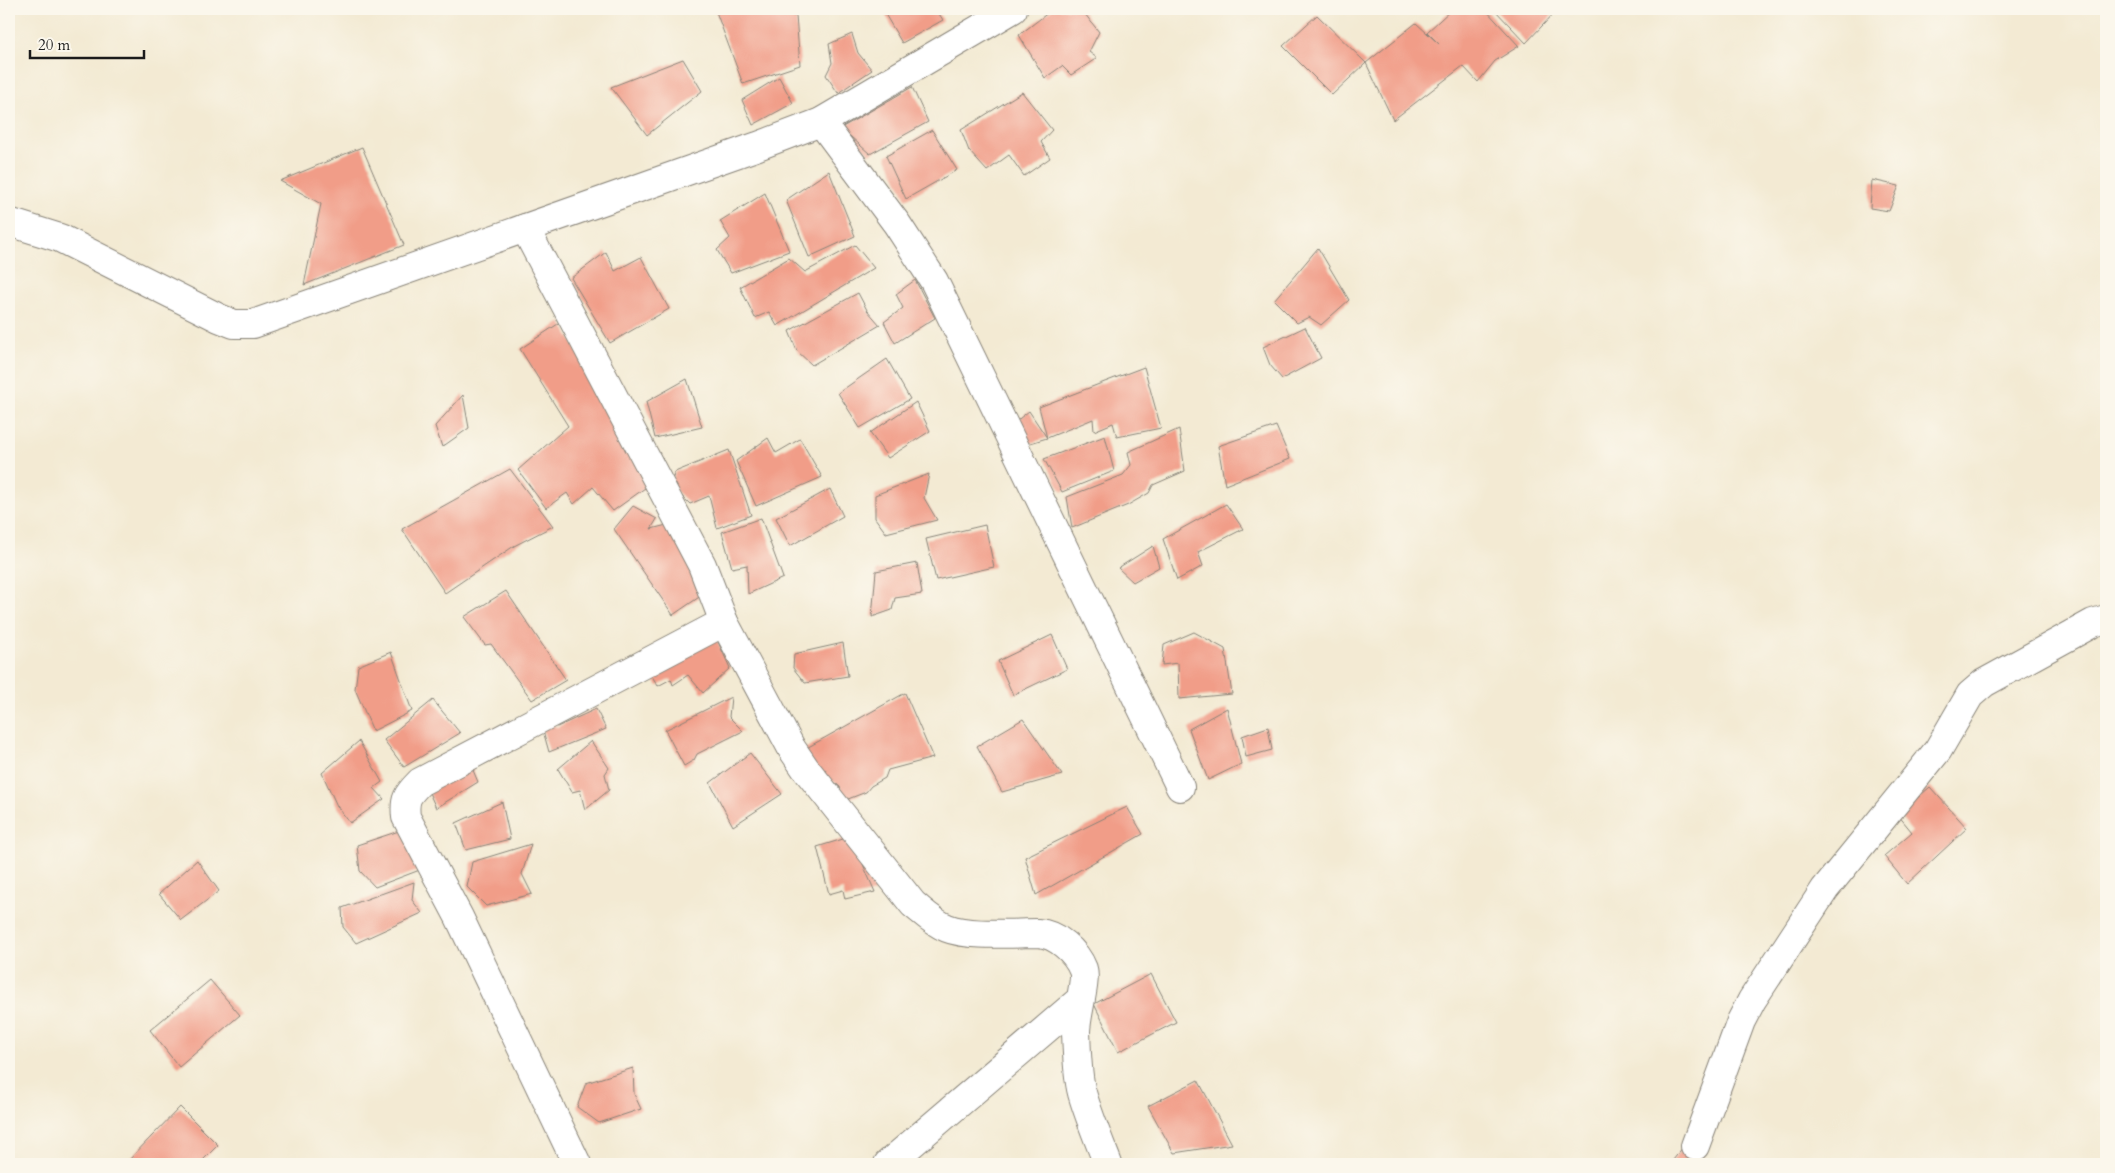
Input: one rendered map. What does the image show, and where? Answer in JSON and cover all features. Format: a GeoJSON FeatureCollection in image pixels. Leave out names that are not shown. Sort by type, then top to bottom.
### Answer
{"type":"FeatureCollection","features":[{"type":"Feature","properties":{"kind":"street"},"geometry":{"type":"LineString","coordinates":[[9,222],[60,238],[234,324],[253,324],[267,321],[821,122],[1013,9]]}},
{"type":"Feature","properties":{"kind":"street"},"geometry":{"type":"LineString","coordinates":[[821,122],[898,224],[934,281],[1180,787]]}},
{"type":"Feature","properties":{"kind":"street"},"geometry":{"type":"LineString","coordinates":[[525,228],[702,565],[724,622],[792,749],[805,768],[913,904],[930,918],[947,928],[968,933],[1046,934],[1056,937],[1079,961],[1084,970],[1076,1033],[1080,1084],[1108,1164]]}},
{"type":"Feature","properties":{"kind":"street"},"geometry":{"type":"LineString","coordinates":[[1695,1146],[1741,1021],[1752,1000],[1825,889],[1938,750],[1970,695],[1992,679],[2093,623],[2106,619]]}},
{"type":"Feature","properties":{"kind":"street"},"geometry":{"type":"LineString","coordinates":[[577,1164],[459,917],[406,818],[404,804],[409,793],[420,782],[724,622]]}},
{"type":"Feature","properties":{"kind":"street"},"geometry":{"type":"LineString","coordinates":[[888,1164],[1080,1000]]}},
{"type":"Feature","properties":{"kind":"building"},"geometry":{"type":"Polygon","coordinates":[[[715,9],[769,9],[770,13],[796,16],[800,65],[743,84],[715,9]]]}},
{"type":"Feature","properties":{"kind":"building"},"geometry":{"type":"Polygon","coordinates":[[[882,9],[936,9],[943,20],[902,43],[882,9]]]}},
{"type":"Feature","properties":{"kind":"building"},"geometry":{"type":"Polygon","coordinates":[[[1053,9],[1081,9],[1099,32],[1089,52],[1097,58],[1071,75],[1062,66],[1045,78],[1019,35],[1053,9]]]}},
{"type":"Feature","properties":{"kind":"building"},"geometry":{"type":"Polygon","coordinates":[[[1452,9],[1485,9],[1519,46],[1495,61],[1478,82],[1463,66],[1393,120],[1366,63],[1416,23],[1439,44],[1427,32],[1452,9]]]}},
{"type":"Feature","properties":{"kind":"building"},"geometry":{"type":"Polygon","coordinates":[[[1494,9],[1558,9],[1526,43],[1494,9]]]}},
{"type":"Feature","properties":{"kind":"building"},"geometry":{"type":"Polygon","coordinates":[[[1317,15],[1366,63],[1332,95],[1283,46],[1317,15]]]}},
{"type":"Feature","properties":{"kind":"building"},"geometry":{"type":"Polygon","coordinates":[[[852,34],[858,53],[872,70],[838,93],[826,75],[832,63],[829,44],[852,34]]]}},
{"type":"Feature","properties":{"kind":"building"},"geometry":{"type":"Polygon","coordinates":[[[683,59],[702,91],[647,135],[611,87],[683,59]]]}},
{"type":"Feature","properties":{"kind":"building"},"geometry":{"type":"Polygon","coordinates":[[[779,77],[793,103],[753,125],[742,100],[779,77]]]}},
{"type":"Feature","properties":{"kind":"building"},"geometry":{"type":"Polygon","coordinates":[[[912,87],[928,122],[870,154],[841,128],[912,87]]]}},
{"type":"Feature","properties":{"kind":"building"},"geometry":{"type":"Polygon","coordinates":[[[1022,92],[1052,130],[1041,142],[1050,158],[1024,176],[1009,155],[987,171],[969,151],[961,130],[1022,92]]]}},
{"type":"Feature","properties":{"kind":"building"},"geometry":{"type":"Polygon","coordinates":[[[932,130],[957,170],[906,199],[886,156],[932,130]]]}},
{"type":"Feature","properties":{"kind":"building"},"geometry":{"type":"Polygon","coordinates":[[[362,147],[404,245],[304,285],[321,204],[280,181],[362,147]]]}},
{"type":"Feature","properties":{"kind":"building"},"geometry":{"type":"Polygon","coordinates":[[[829,171],[855,236],[809,257],[786,200],[829,171]]]}},
{"type":"Feature","properties":{"kind":"building"},"geometry":{"type":"Polygon","coordinates":[[[1872,180],[1899,186],[1889,211],[1870,208],[1872,180]]]}},
{"type":"Feature","properties":{"kind":"building"},"geometry":{"type":"Polygon","coordinates":[[[765,193],[789,251],[731,273],[717,250],[730,238],[720,221],[765,193]]]}},
{"type":"Feature","properties":{"kind":"building"},"geometry":{"type":"Polygon","coordinates":[[[855,245],[874,268],[777,326],[769,312],[755,318],[740,287],[789,258],[805,272],[855,245]]]}},
{"type":"Feature","properties":{"kind":"building"},"geometry":{"type":"Polygon","coordinates":[[[1318,248],[1349,300],[1321,325],[1309,317],[1297,323],[1274,300],[1318,248]]]}},
{"type":"Feature","properties":{"kind":"building"},"geometry":{"type":"Polygon","coordinates":[[[606,252],[615,271],[641,257],[669,309],[610,343],[571,278],[606,252]]]}},
{"type":"Feature","properties":{"kind":"building"},"geometry":{"type":"Polygon","coordinates":[[[915,280],[935,318],[895,343],[884,322],[903,308],[896,294],[915,280]]]}},
{"type":"Feature","properties":{"kind":"building"},"geometry":{"type":"Polygon","coordinates":[[[858,293],[867,310],[880,325],[812,365],[797,351],[789,331],[858,293]]]}},
{"type":"Feature","properties":{"kind":"building"},"geometry":{"type":"Polygon","coordinates":[[[561,322],[652,483],[613,511],[593,487],[574,504],[567,493],[546,508],[518,470],[568,426],[520,349],[561,322]]]}},
{"type":"Feature","properties":{"kind":"building"},"geometry":{"type":"Polygon","coordinates":[[[1305,327],[1321,358],[1282,379],[1270,365],[1263,347],[1305,327]]]}},
{"type":"Feature","properties":{"kind":"building"},"geometry":{"type":"Polygon","coordinates":[[[887,359],[910,399],[860,428],[838,393],[887,359]]]}},
{"type":"Feature","properties":{"kind":"building"},"geometry":{"type":"Polygon","coordinates":[[[1144,367],[1161,428],[1117,437],[1113,423],[1094,431],[1093,419],[1047,438],[1039,407],[1144,367]]]}},
{"type":"Feature","properties":{"kind":"building"},"geometry":{"type":"Polygon","coordinates":[[[687,379],[702,427],[655,438],[646,402],[687,379]]]}},
{"type":"Feature","properties":{"kind":"building"},"geometry":{"type":"Polygon","coordinates":[[[463,395],[469,428],[442,447],[435,426],[463,395]]]}},
{"type":"Feature","properties":{"kind":"building"},"geometry":{"type":"Polygon","coordinates":[[[916,402],[930,431],[888,458],[870,433],[916,402]]]}},
{"type":"Feature","properties":{"kind":"building"},"geometry":{"type":"Polygon","coordinates":[[[1029,411],[1047,438],[1027,444],[1015,422],[1029,411]]]}},
{"type":"Feature","properties":{"kind":"building"},"geometry":{"type":"Polygon","coordinates":[[[1276,426],[1290,459],[1225,485],[1218,446],[1276,426]]]}},
{"type":"Feature","properties":{"kind":"building"},"geometry":{"type":"Polygon","coordinates":[[[1179,429],[1185,471],[1153,485],[1149,493],[1128,505],[1072,528],[1067,497],[1123,475],[1131,465],[1128,452],[1179,429]]]}},
{"type":"Feature","properties":{"kind":"building"},"geometry":{"type":"Polygon","coordinates":[[[1105,436],[1114,471],[1062,492],[1044,459],[1105,436]]]}},
{"type":"Feature","properties":{"kind":"building"},"geometry":{"type":"Polygon","coordinates":[[[768,438],[776,453],[800,439],[822,477],[756,506],[736,461],[768,438]]]}},
{"type":"Feature","properties":{"kind":"building"},"geometry":{"type":"Polygon","coordinates":[[[729,450],[751,515],[717,528],[709,496],[690,504],[670,485],[675,472],[729,450]]]}},
{"type":"Feature","properties":{"kind":"building"},"geometry":{"type":"Polygon","coordinates":[[[510,469],[553,526],[514,546],[445,593],[402,529],[510,469]]]}},
{"type":"Feature","properties":{"kind":"building"},"geometry":{"type":"Polygon","coordinates":[[[929,474],[924,498],[937,520],[886,533],[875,518],[875,495],[929,474]]]}},
{"type":"Feature","properties":{"kind":"building"},"geometry":{"type":"Polygon","coordinates":[[[830,489],[843,516],[790,546],[776,518],[830,489]]]}},
{"type":"Feature","properties":{"kind":"building"},"geometry":{"type":"Polygon","coordinates":[[[1226,504],[1243,529],[1198,552],[1203,566],[1177,580],[1163,539],[1226,504]]]}},
{"type":"Feature","properties":{"kind":"building"},"geometry":{"type":"Polygon","coordinates":[[[633,506],[657,519],[651,529],[671,524],[708,591],[673,615],[614,529],[633,506]]]}},
{"type":"Feature","properties":{"kind":"building"},"geometry":{"type":"Polygon","coordinates":[[[761,518],[783,578],[748,594],[747,565],[732,568],[722,532],[761,518]]]}},
{"type":"Feature","properties":{"kind":"building"},"geometry":{"type":"Polygon","coordinates":[[[985,525],[994,567],[936,580],[926,539],[985,525]]]}},
{"type":"Feature","properties":{"kind":"building"},"geometry":{"type":"Polygon","coordinates":[[[1153,546],[1159,567],[1133,582],[1118,568],[1153,546]]]}},
{"type":"Feature","properties":{"kind":"building"},"geometry":{"type":"Polygon","coordinates":[[[917,563],[922,594],[895,598],[892,610],[872,617],[876,571],[917,563]]]}},
{"type":"Feature","properties":{"kind":"building"},"geometry":{"type":"Polygon","coordinates":[[[506,591],[566,680],[532,700],[491,644],[485,645],[464,617],[506,591]]]}},
{"type":"Feature","properties":{"kind":"building"},"geometry":{"type":"Polygon","coordinates":[[[1194,632],[1225,649],[1232,694],[1179,699],[1178,663],[1162,665],[1164,645],[1194,632]]]}},
{"type":"Feature","properties":{"kind":"building"},"geometry":{"type":"Polygon","coordinates":[[[714,633],[730,668],[703,693],[688,675],[673,685],[671,679],[658,686],[647,668],[714,633]]]}},
{"type":"Feature","properties":{"kind":"building"},"geometry":{"type":"Polygon","coordinates":[[[1052,635],[1067,669],[1013,695],[998,661],[1052,635]]]}},
{"type":"Feature","properties":{"kind":"building"},"geometry":{"type":"Polygon","coordinates":[[[843,643],[848,676],[805,683],[793,668],[794,654],[843,643]]]}},
{"type":"Feature","properties":{"kind":"building"},"geometry":{"type":"Polygon","coordinates":[[[391,652],[412,711],[373,731],[355,689],[358,666],[391,652]]]}},
{"type":"Feature","properties":{"kind":"building"},"geometry":{"type":"Polygon","coordinates":[[[905,693],[933,758],[888,770],[885,778],[871,786],[866,792],[843,801],[840,787],[833,781],[822,781],[803,750],[905,693]]]}},
{"type":"Feature","properties":{"kind":"building"},"geometry":{"type":"Polygon","coordinates":[[[731,697],[729,717],[743,731],[697,754],[694,760],[684,766],[665,730],[731,697]]]}},
{"type":"Feature","properties":{"kind":"building"},"geometry":{"type":"Polygon","coordinates":[[[433,700],[460,733],[404,767],[384,740],[433,700]]]}},
{"type":"Feature","properties":{"kind":"building"},"geometry":{"type":"Polygon","coordinates":[[[1227,708],[1241,764],[1208,780],[1189,729],[1227,708]]]}},
{"type":"Feature","properties":{"kind":"building"},"geometry":{"type":"Polygon","coordinates":[[[596,709],[606,729],[549,752],[540,720],[557,727],[596,709]]]}},
{"type":"Feature","properties":{"kind":"building"},"geometry":{"type":"Polygon","coordinates":[[[1023,719],[1062,775],[1002,792],[977,746],[1023,719]]]}},
{"type":"Feature","properties":{"kind":"building"},"geometry":{"type":"Polygon","coordinates":[[[1268,727],[1272,750],[1246,757],[1242,736],[1268,727]]]}},
{"type":"Feature","properties":{"kind":"building"},"geometry":{"type":"Polygon","coordinates":[[[359,741],[382,782],[374,788],[384,799],[350,823],[337,806],[322,773],[359,741]]]}},
{"type":"Feature","properties":{"kind":"building"},"geometry":{"type":"Polygon","coordinates":[[[591,741],[609,768],[605,774],[609,790],[585,810],[580,790],[572,792],[558,769],[591,741]]]}},
{"type":"Feature","properties":{"kind":"building"},"geometry":{"type":"Polygon","coordinates":[[[750,753],[782,794],[733,826],[710,783],[750,753]]]}},
{"type":"Feature","properties":{"kind":"building"},"geometry":{"type":"Polygon","coordinates":[[[470,763],[478,782],[436,808],[426,786],[470,763]]]}},
{"type":"Feature","properties":{"kind":"building"},"geometry":{"type":"Polygon","coordinates":[[[1930,787],[1967,828],[1907,884],[1884,856],[1912,832],[1898,815],[1930,787]]]}},
{"type":"Feature","properties":{"kind":"building"},"geometry":{"type":"Polygon","coordinates":[[[502,802],[510,839],[466,850],[456,823],[502,802]]]}},
{"type":"Feature","properties":{"kind":"building"},"geometry":{"type":"Polygon","coordinates":[[[1127,807],[1143,834],[1036,895],[1025,857],[1127,807]]]}},
{"type":"Feature","properties":{"kind":"building"},"geometry":{"type":"Polygon","coordinates":[[[405,829],[425,868],[375,887],[360,871],[357,845],[405,829]]]}},
{"type":"Feature","properties":{"kind":"building"},"geometry":{"type":"Polygon","coordinates":[[[849,832],[875,892],[845,899],[843,890],[829,894],[817,847],[843,839],[849,832]]]}},
{"type":"Feature","properties":{"kind":"building"},"geometry":{"type":"Polygon","coordinates":[[[531,844],[522,874],[532,894],[486,906],[467,887],[472,862],[531,844]]]}},
{"type":"Feature","properties":{"kind":"building"},"geometry":{"type":"Polygon","coordinates":[[[197,860],[219,891],[181,920],[159,894],[197,860]]]}},
{"type":"Feature","properties":{"kind":"building"},"geometry":{"type":"Polygon","coordinates":[[[414,882],[412,900],[422,913],[356,943],[343,927],[342,908],[414,882]]]}},
{"type":"Feature","properties":{"kind":"building"},"geometry":{"type":"Polygon","coordinates":[[[1151,974],[1176,1022],[1118,1052],[1094,1004],[1151,974]]]}},
{"type":"Feature","properties":{"kind":"building"},"geometry":{"type":"Polygon","coordinates":[[[210,980],[240,1015],[179,1067],[150,1030],[210,980]]]}},
{"type":"Feature","properties":{"kind":"building"},"geometry":{"type":"Polygon","coordinates":[[[633,1068],[634,1094],[641,1109],[599,1123],[577,1107],[586,1083],[633,1068]]]}},
{"type":"Feature","properties":{"kind":"building"},"geometry":{"type":"Polygon","coordinates":[[[1198,1080],[1232,1144],[1174,1153],[1148,1106],[1198,1080]]]}},
{"type":"Feature","properties":{"kind":"building"},"geometry":{"type":"Polygon","coordinates":[[[180,1107],[218,1145],[199,1164],[125,1164],[180,1107]]]}},
{"type":"Feature","properties":{"kind":"building"},"geometry":{"type":"Polygon","coordinates":[[[1683,1147],[1707,1164],[1670,1164],[1683,1147]]]}}]}
